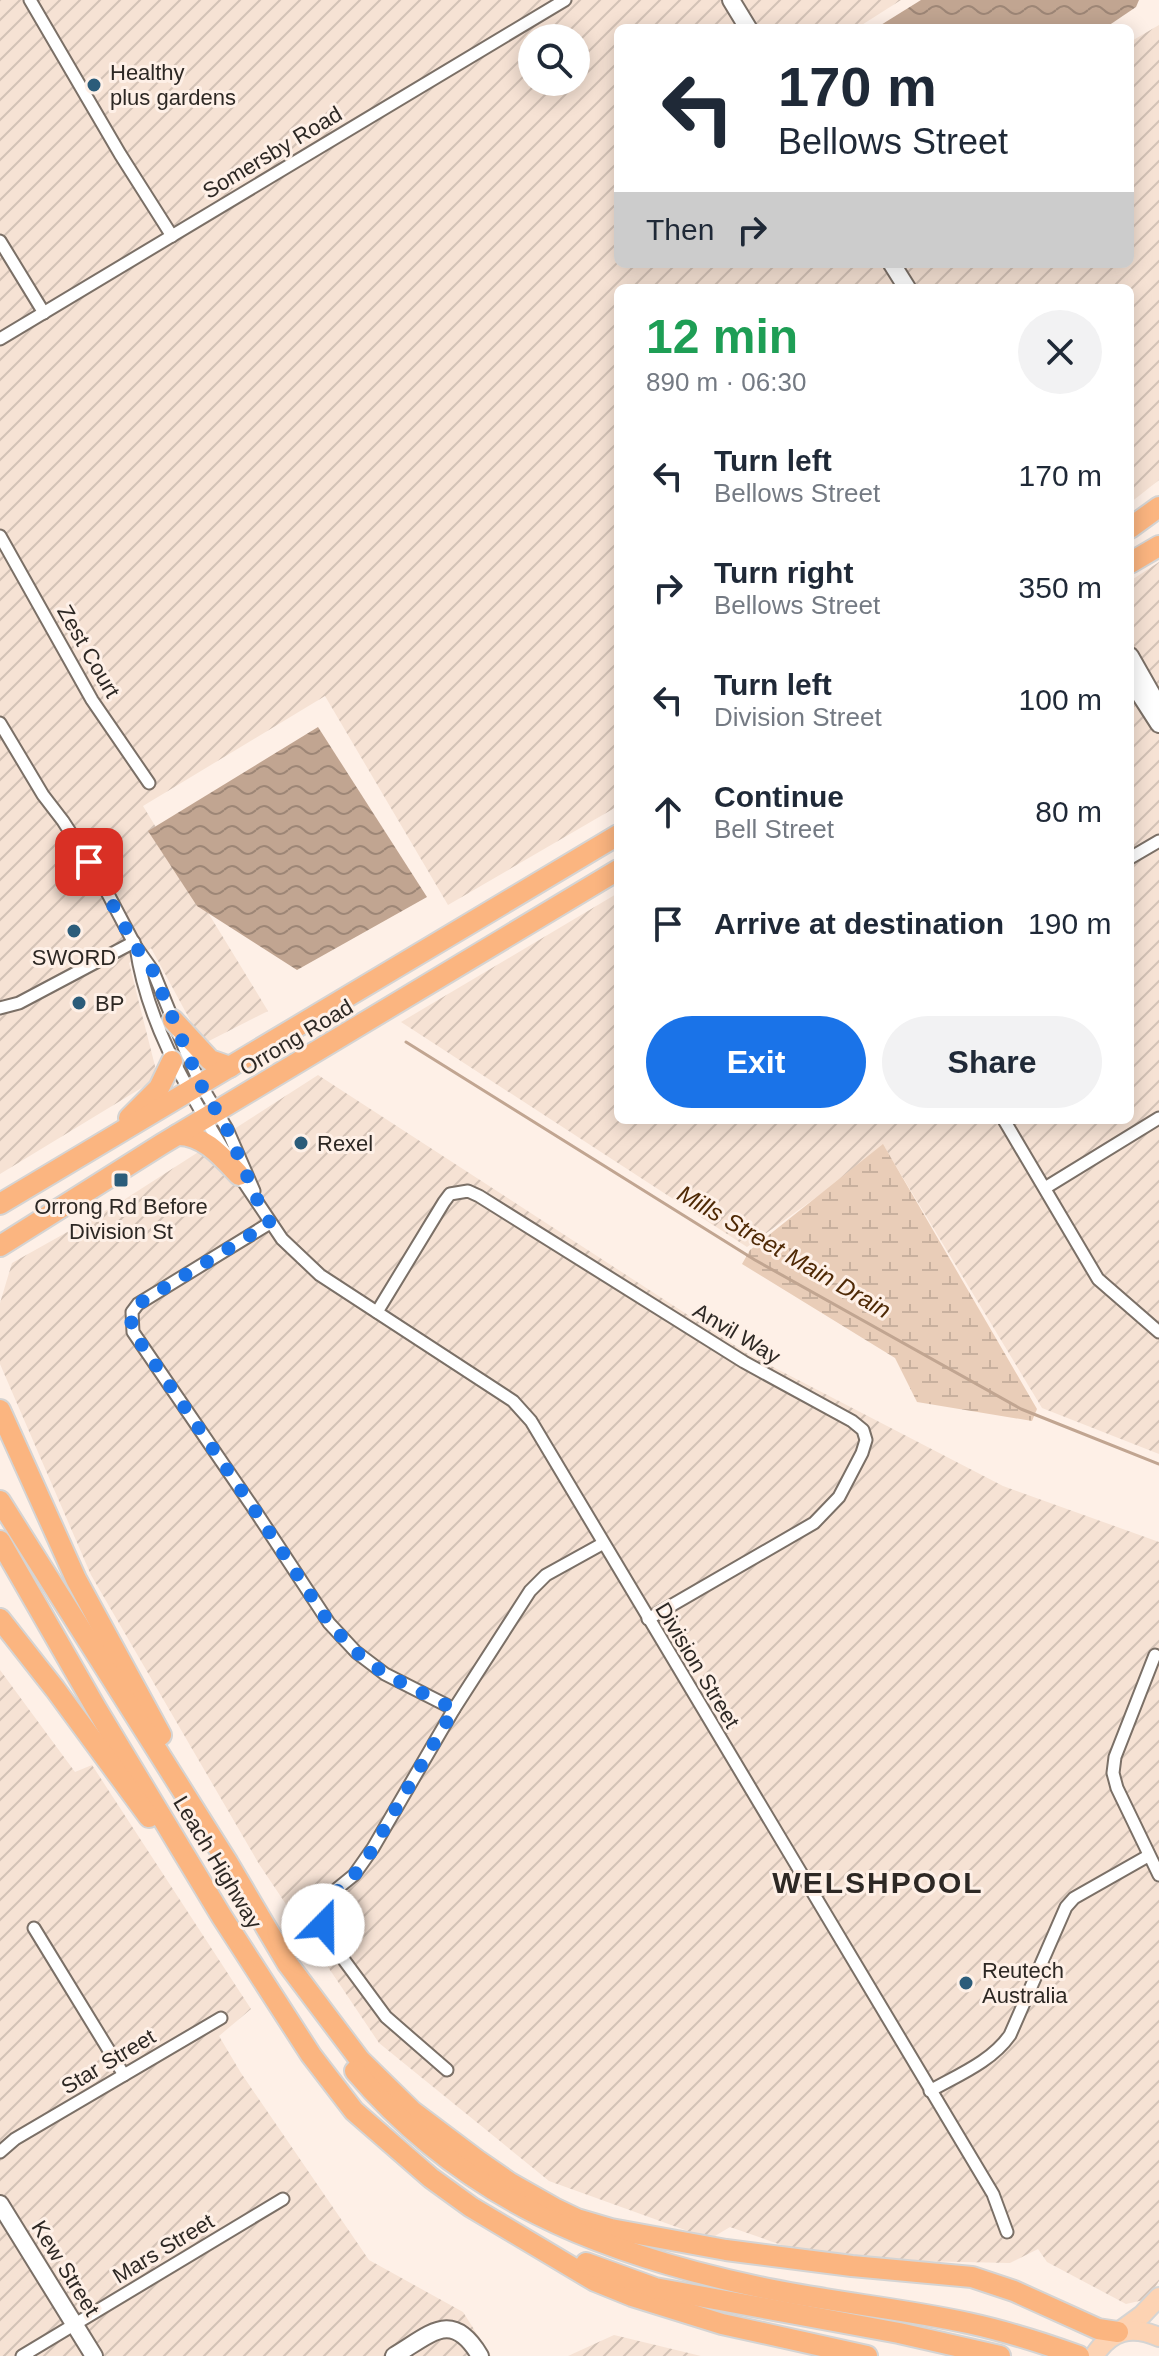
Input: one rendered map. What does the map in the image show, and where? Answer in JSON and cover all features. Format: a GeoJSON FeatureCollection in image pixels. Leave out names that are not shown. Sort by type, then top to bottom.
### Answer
{"type":"FeatureCollection","features":[{"type":"Feature","properties":{"kind":"highway"},"geometry":{"type":"LineString","coordinates":[[1134,525],[1159,507]]}},
{"type":"Feature","properties":{"kind":"highway"},"geometry":{"type":"LineString","coordinates":[[1134,561],[1159,546]]}},
{"type":"Feature","properties":{"kind":"highway","name":"Orrong Road"},"geometry":{"type":"LineString","coordinates":[[0,1204],[614,837]]}},
{"type":"Feature","properties":{"kind":"highway","name":"Orrong Road"},"geometry":{"type":"LineString","coordinates":[[1,1247],[177,1135],[614,872]]}},
{"type":"Feature","properties":{"kind":"highway"},"geometry":{"type":"LineString","coordinates":[[173,1020],[210,1060],[230,1067]]}},
{"type":"Feature","properties":{"kind":"highway"},"geometry":{"type":"LineString","coordinates":[[89,1152],[152,1096],[166,1078],[172,1061]]}},
{"type":"Feature","properties":{"kind":"highway"},"geometry":{"type":"LineString","coordinates":[[177,1135],[193,1137],[211,1148],[239,1175]]}},
{"type":"Feature","properties":{"kind":"highway"},"geometry":{"type":"LineString","coordinates":[[0,1410],[76,1579],[228,1863]]}},
{"type":"Feature","properties":{"kind":"highway","name":"Leach Highway"},"geometry":{"type":"LineString","coordinates":[[0,1501],[228,1863],[287,1963]]}},
{"type":"Feature","properties":{"kind":"highway","name":"Leach Highway"},"geometry":{"type":"LineString","coordinates":[[0,1541],[222,1917],[311,2055],[354,2111],[431,2178],[471,2207]]}},
{"type":"Feature","properties":{"kind":"highway"},"geometry":{"type":"LineString","coordinates":[[0,1619],[222,1917]]}},
{"type":"Feature","properties":{"kind":"highway"},"geometry":{"type":"LineString","coordinates":[[287,1963],[360,2060],[412,2111],[510,2183],[577,2219],[611,2229],[726,2250],[972,2277],[1014,2291],[1098,2329],[1119,2332]]}},
{"type":"Feature","properties":{"kind":"highway"},"geometry":{"type":"LineString","coordinates":[[287,1963],[310,2007],[341,2055],[378,2098],[430,2147],[492,2191],[549,2221],[614,2249],[681,2268],[760,2288],[970,2323],[1079,2356]]}},
{"type":"Feature","properties":{"kind":"highway"},"geometry":{"type":"LineString","coordinates":[[471,2207],[595,2281],[632,2296],[722,2324],[867,2356]]}},
{"type":"Feature","properties":{"kind":"highway"},"geometry":{"type":"LineString","coordinates":[[471,2207],[555,2250],[655,2288],[899,2333],[1000,2356]]}},
{"type":"Feature","properties":{"kind":"main road"},"geometry":{"type":"LineString","coordinates":[[1094,2356],[1108,2338],[1142,2315],[1159,2297]]}},
{"type":"Feature","properties":{"kind":"main road"},"geometry":{"type":"LineString","coordinates":[[1119,2332],[1133,2330],[1159,2337]]}},
{"type":"Feature","properties":{"kind":"street"},"geometry":{"type":"LineString","coordinates":[[30,0],[172,236]]}},
{"type":"Feature","properties":{"kind":"street","name":"Somersby Road"},"geometry":{"type":"LineString","coordinates":[[0,339],[565,0]]}},
{"type":"Feature","properties":{"kind":"street"},"geometry":{"type":"LineString","coordinates":[[731,0],[746,24]]}},
{"type":"Feature","properties":{"kind":"street"},"geometry":{"type":"LineString","coordinates":[[0,241],[44,313]]}},
{"type":"Feature","properties":{"kind":"street","name":"Zest Court"},"geometry":{"type":"LineString","coordinates":[[0,536],[92,700],[149,783]]}},
{"type":"Feature","properties":{"kind":"street"},"geometry":{"type":"LineString","coordinates":[[1134,663],[1159,707]]}},
{"type":"Feature","properties":{"kind":"street"},"geometry":{"type":"LineString","coordinates":[[1134,685],[1159,724]]}},
{"type":"Feature","properties":{"kind":"street"},"geometry":{"type":"LineString","coordinates":[[0,723],[43,795],[99,877],[153,971],[195,1088]]}},
{"type":"Feature","properties":{"kind":"street"},"geometry":{"type":"LineString","coordinates":[[1134,856],[1159,841]]}},
{"type":"Feature","properties":{"kind":"street"},"geometry":{"type":"LineString","coordinates":[[0,1008],[19,1003],[135,944]]}},
{"type":"Feature","properties":{"kind":"street"},"geometry":{"type":"LineString","coordinates":[[135,944],[140,975],[172,1061],[195,1088],[212,1115]]}},
{"type":"Feature","properties":{"kind":"street","name":"Division Street"},"geometry":{"type":"LineString","coordinates":[[212,1115],[239,1175],[260,1206]]}},
{"type":"Feature","properties":{"kind":"street","name":"Division Street"},"geometry":{"type":"LineString","coordinates":[[212,1115],[270,1223],[290,1247],[320,1275],[513,1401],[522,1410],[993,2194],[1007,2232]]}},
{"type":"Feature","properties":{"kind":"street"},"geometry":{"type":"LineString","coordinates":[[1045,1188],[1159,1118]]}},
{"type":"Feature","properties":{"kind":"street"},"geometry":{"type":"LineString","coordinates":[[1006,1124],[1098,1279],[1159,1332]]}},
{"type":"Feature","properties":{"kind":"street","name":"Anvil Way"},"geometry":{"type":"LineString","coordinates":[[377,1312],[450,1194],[468,1191],[744,1362],[863,1430],[866,1440],[862,1453],[839,1497],[814,1523],[648,1619]]}},
{"type":"Feature","properties":{"kind":"street"},"geometry":{"type":"LineString","coordinates":[[270,1223],[138,1304],[131,1320],[133,1332],[329,1623],[356,1652],[385,1674],[454,1709]]}},
{"type":"Feature","properties":{"kind":"street"},"geometry":{"type":"LineString","coordinates":[[447,2070],[386,2017],[333,1946],[323,1925],[322,1915],[327,1902],[354,1875],[373,1848],[454,1709],[530,1591],[546,1575],[602,1544]]}},
{"type":"Feature","properties":{"kind":"street"},"geometry":{"type":"LineString","coordinates":[[1155,1655],[1115,1757],[1113,1773],[1117,1788],[1159,1875]]}},
{"type":"Feature","properties":{"kind":"street"},"geometry":{"type":"LineString","coordinates":[[930,2091],[993,2055],[1002,2046],[1010,2035],[1060,1917],[1074,1898],[1148,1856]]}},
{"type":"Feature","properties":{"kind":"street"},"geometry":{"type":"LineString","coordinates":[[34,1928],[124,2075]]}},
{"type":"Feature","properties":{"kind":"street","name":"Star Street"},"geometry":{"type":"LineString","coordinates":[[0,2152],[15,2139],[221,2018]]}},
{"type":"Feature","properties":{"kind":"street","name":"Star Street"},"geometry":{"type":"LineString","coordinates":[[0,2142],[15,2139]]}},
{"type":"Feature","properties":{"kind":"street","name":"Mars Street"},"geometry":{"type":"LineString","coordinates":[[22,2356],[283,2199]]}},
{"type":"Feature","properties":{"kind":"street","name":"Kew Street"},"geometry":{"type":"LineString","coordinates":[[0,2204],[94,2356]]}},
{"type":"Feature","properties":{"kind":"street"},"geometry":{"type":"LineString","coordinates":[[394,2356],[440,2328],[457,2329],[471,2340],[480,2356]]}},
{"type":"Feature","properties":{"kind":"shaded area"},"geometry":{"type":"Polygon","coordinates":[[[0,0],[901,0],[863,24],[614,24],[614,268],[1134,268],[1134,40],[1159,25],[1159,480],[1134,500],[1134,284],[614,284],[614,808],[448,905],[325,696],[143,806],[268,1011],[203,1044],[151,948],[129,963],[158,1078],[0,1174],[0,0]]]}},
{"type":"Feature","properties":{"kind":"shaded area"},"geometry":{"type":"Polygon","coordinates":[[[1159,562],[1159,1454],[1042,1408],[885,1148],[747,1247],[401,1022],[614,895],[614,1124],[1134,1124],[1134,578],[1159,562]]]}},
{"type":"Feature","properties":{"kind":"shaded area"},"geometry":{"type":"Polygon","coordinates":[[[318,1075],[748,1354],[1003,1486],[1159,1542],[1159,2281],[1148,2299],[1126,2304],[1047,2262],[1038,2249],[1010,2263],[822,2259],[730,2227],[710,2239],[549,2181],[379,2043],[259,1864],[91,1575],[0,1364],[0,1303],[12,1263],[119,1203],[318,1075]]]}},
{"type":"Feature","properties":{"kind":"shaded area"},"geometry":{"type":"Polygon","coordinates":[[[0,1670],[75,1772],[92,1765],[251,2009],[219,2036],[369,2260],[463,2312],[491,2356],[0,2356],[0,1670]]]}},
{"type":"Feature","properties":{"kind":"shaded area"},"geometry":{"type":"Polygon","coordinates":[[[614,2335],[701,2356],[568,2356],[614,2335]]]}},
{"type":"Feature","properties":{"kind":"green space"},"geometry":{"type":"Polygon","coordinates":[[[883,1144],[1037,1409],[1032,1421],[917,1402],[895,1358],[742,1264],[750,1250],[883,1144]]]}},
{"type":"Feature","properties":{"kind":"water"},"geometry":{"type":"Polygon","coordinates":[[[921,0],[1139,0],[1136,7],[1111,24],[882,24],[921,0]]]}},
{"type":"Feature","properties":{"kind":"water"},"geometry":{"type":"Polygon","coordinates":[[[318,727],[427,897],[297,970],[197,906],[148,831],[318,727]]]}},
{"type":"Feature","properties":{"kind":"waterway","name":"Mills Street Main Drain"},"geometry":{"type":"LineString","coordinates":[[406,1042],[755,1260],[1021,1409],[1159,1464]]}},
{"type":"Feature","properties":{"kind":"place","name":"Healthy plus gardens"},"geometry":{"type":"Point","coordinates":[94,85]}},
{"type":"Feature","properties":{"kind":"place","name":"SWORD"},"geometry":{"type":"Point","coordinates":[74,931]}},
{"type":"Feature","properties":{"kind":"place","name":"BP"},"geometry":{"type":"Point","coordinates":[79,1003]}},
{"type":"Feature","properties":{"kind":"place","name":"Rexel"},"geometry":{"type":"Point","coordinates":[301,1143]}},
{"type":"Feature","properties":{"kind":"place","name":"Orrong Rd Before Division St"},"geometry":{"type":"Point","coordinates":[121,1180]}},
{"type":"Feature","properties":{"kind":"place","name":"Reutech Australia"},"geometry":{"type":"Point","coordinates":[966,1983]}},
{"type":"Feature","properties":{"kind":"district","name":"WELSHPOOL"},"geometry":{"type":"Point","coordinates":[878,1883]}},
{"type":"Feature","properties":{"kind":"route"},"geometry":{"type":"LineString","coordinates":[[89,862],[136,947],[153,971],[201,1085],[227,1129],[270,1223],[138,1304],[132,1312],[133,1332],[329,1623],[356,1652],[385,1674],[454,1709],[373,1848],[354,1875],[327,1902],[322,1915],[323,1925]]}}]}
